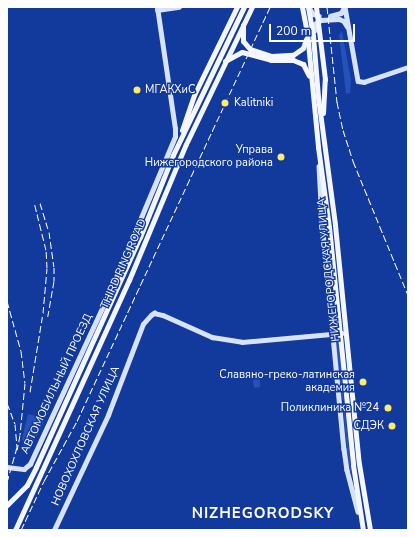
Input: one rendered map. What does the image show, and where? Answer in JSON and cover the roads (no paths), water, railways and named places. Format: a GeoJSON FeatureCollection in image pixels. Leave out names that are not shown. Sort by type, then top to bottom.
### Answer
{"type":"FeatureCollection","features":[{"type":"Feature","properties":{"kind":"main road"},"geometry":{"type":"LineString","coordinates":[[173,155],[195,93],[237,7]]}},
{"type":"Feature","properties":{"kind":"main road","name":"THIRD RING ROAD"},"geometry":{"type":"LineString","coordinates":[[7,505],[27,485],[36,467],[140,237],[173,155],[244,7]]}},
{"type":"Feature","properties":{"kind":"main road","name":"THIRD RING ROAD"},"geometry":{"type":"LineString","coordinates":[[15,530],[129,280],[186,144],[252,7]]}},
{"type":"Feature","properties":{"kind":"main road","name":"НИЖЕГОРОДСКАЯ УЛИЦА"},"geometry":{"type":"LineString","coordinates":[[302,7],[307,32],[318,147],[329,227],[359,513],[363,530]]}},
{"type":"Feature","properties":{"kind":"main road","name":"НИЖЕГОРОДСКАЯ УЛИЦА"},"geometry":{"type":"LineString","coordinates":[[309,7],[314,36],[323,130],[335,225],[359,464],[370,530]]}},
{"type":"Feature","properties":{"kind":"main road"},"geometry":{"type":"LineString","coordinates":[[316,7],[325,79],[323,130]]}},
{"type":"Feature","properties":{"kind":"main road"},"geometry":{"type":"LineString","coordinates":[[243,25],[243,41],[250,49],[271,56],[293,57],[306,67],[312,88]]}},
{"type":"Feature","properties":{"kind":"main road"},"geometry":{"type":"LineString","coordinates":[[225,61],[237,53],[242,52],[271,60],[293,57],[303,48],[307,32]]}},
{"type":"Feature","properties":{"kind":"street"},"geometry":{"type":"LineString","coordinates":[[157,8],[179,7]]}},
{"type":"Feature","properties":{"kind":"street"},"geometry":{"type":"LineString","coordinates":[[233,7],[233,14]]}},
{"type":"Feature","properties":{"kind":"street"},"geometry":{"type":"LineString","coordinates":[[309,7],[313,14],[321,17],[339,14],[345,7]]}},
{"type":"Feature","properties":{"kind":"street"},"geometry":{"type":"LineString","coordinates":[[345,7],[357,78],[361,82],[408,67]]}},
{"type":"Feature","properties":{"kind":"street","name":"АВТОМОБИЛЬНЫЙ ПРОЕЗД"},"geometry":{"type":"LineString","coordinates":[[7,467],[24,469],[30,464],[111,289],[175,136],[157,8]]}},
{"type":"Feature","properties":{"kind":"street"},"geometry":{"type":"LineString","coordinates":[[314,36],[314,26],[319,20],[339,19],[348,27]]}},
{"type":"Feature","properties":{"kind":"street"},"geometry":{"type":"LineString","coordinates":[[318,147],[322,222],[344,449],[347,470],[359,513]]}},
{"type":"Feature","properties":{"kind":"street","name":"НОВОХОХЛОВСКАЯ УЛИЦА"},"geometry":{"type":"LineString","coordinates":[[54,530],[108,415],[143,324],[149,316],[157,314],[202,334],[242,342],[346,332]]}},
{"type":"Feature","properties":{"kind":"railway"},"geometry":{"type":"LineString","coordinates":[[21,530],[44,481],[77,421],[270,7]]}},
{"type":"Feature","properties":{"kind":"railway"},"geometry":{"type":"LineString","coordinates":[[327,7],[337,102],[343,130],[353,161],[408,295]]}},
{"type":"Feature","properties":{"kind":"railway"},"geometry":{"type":"LineString","coordinates":[[30,392],[43,313],[47,268],[46,250],[34,202]]}},
{"type":"Feature","properties":{"kind":"railway"},"geometry":{"type":"LineString","coordinates":[[40,203],[49,232],[54,267],[54,281],[48,316]]}},
{"type":"Feature","properties":{"kind":"railway"},"geometry":{"type":"LineString","coordinates":[[7,301],[21,351],[25,383],[20,435],[17,450]]}},
{"type":"Feature","properties":{"kind":"railway"},"geometry":{"type":"LineString","coordinates":[[7,403],[15,424],[17,447],[7,483]]}},
{"type":"Feature","properties":{"kind":"place","name":"МГАКХиС"},"geometry":{"type":"Point","coordinates":[137,90]}},
{"type":"Feature","properties":{"kind":"place","name":"Kalitniki"},"geometry":{"type":"Point","coordinates":[225,103]}},
{"type":"Feature","properties":{"kind":"place","name":"Управа Нижегородского района"},"geometry":{"type":"Point","coordinates":[281,157]}},
{"type":"Feature","properties":{"kind":"place","name":"Славяно-греко-латинская академия"},"geometry":{"type":"Point","coordinates":[363,382]}},
{"type":"Feature","properties":{"kind":"place","name":"Поликлиника №24"},"geometry":{"type":"Point","coordinates":[388,408]}},
{"type":"Feature","properties":{"kind":"place","name":"СДЭК"},"geometry":{"type":"Point","coordinates":[392,426]}},
{"type":"Feature","properties":{"kind":"district","name":"NIZHEGORODSKY"},"geometry":{"type":"Point","coordinates":[263,514]}}]}
